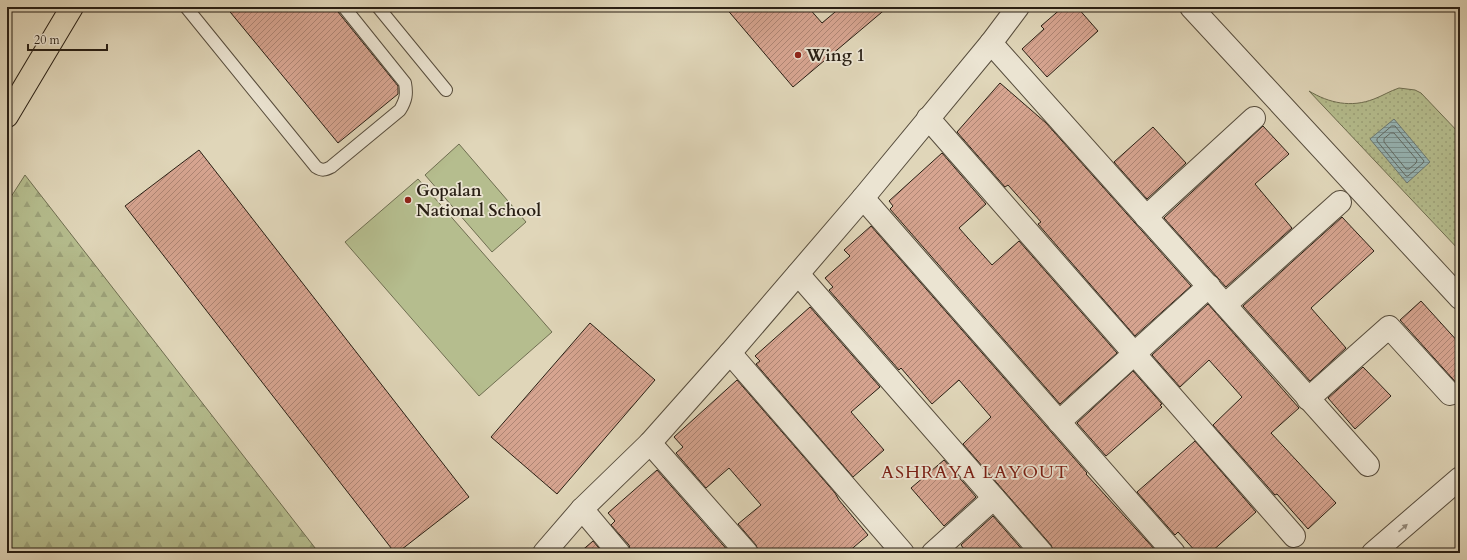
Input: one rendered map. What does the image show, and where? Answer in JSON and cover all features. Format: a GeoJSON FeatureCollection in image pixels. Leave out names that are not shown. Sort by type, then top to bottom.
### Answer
{"type":"FeatureCollection","features":[{"type":"Feature","properties":{"kind":"main road"},"geometry":{"type":"LineString","coordinates":[[7,116],[72,7]]}},
{"type":"Feature","properties":{"kind":"street"},"geometry":{"type":"LineString","coordinates":[[544,553],[582,509],[650,443],[730,353],[863,198],[991,43],[1018,7]]}},
{"type":"Feature","properties":{"kind":"street"},"geometry":{"type":"LineString","coordinates":[[1191,7],[1460,298]]}},
{"type":"Feature","properties":{"kind":"street"},"geometry":{"type":"LineString","coordinates":[[991,43],[1368,465]]}},
{"type":"Feature","properties":{"kind":"street"},"geometry":{"type":"LineString","coordinates":[[928,118],[1294,536]]}},
{"type":"Feature","properties":{"kind":"street"},"geometry":{"type":"LineString","coordinates":[[1146,217],[1254,118]]}},
{"type":"Feature","properties":{"kind":"street"},"geometry":{"type":"LineString","coordinates":[[863,198],[1174,553]]}},
{"type":"Feature","properties":{"kind":"street"},"geometry":{"type":"LineString","coordinates":[[1225,305],[1340,202]]}},
{"type":"Feature","properties":{"kind":"street"},"geometry":{"type":"LineString","coordinates":[[798,274],[1042,553]]}},
{"type":"Feature","properties":{"kind":"street"},"geometry":{"type":"LineString","coordinates":[[1059,422],[1209,286]]}},
{"type":"Feature","properties":{"kind":"street"},"geometry":{"type":"LineString","coordinates":[[1308,398],[1389,327],[1450,394]]}},
{"type":"Feature","properties":{"kind":"street"},"geometry":{"type":"LineString","coordinates":[[730,353],[903,553]]}},
{"type":"Feature","properties":{"kind":"street"},"geometry":{"type":"LineString","coordinates":[[650,443],[747,553]]}},
{"type":"Feature","properties":{"kind":"street"},"geometry":{"type":"LineString","coordinates":[[1373,553],[1460,478]]}},
{"type":"Feature","properties":{"kind":"street"},"geometry":{"type":"LineString","coordinates":[[933,553],[994,498]]}},
{"type":"Feature","properties":{"kind":"street"},"geometry":{"type":"LineString","coordinates":[[582,509],[619,553]]}},
{"type":"Feature","properties":{"kind":"lane"},"geometry":{"type":"LineString","coordinates":[[186,7],[316,167],[321,170],[326,170],[331,167],[400,110],[407,94],[405,83],[344,7]]}},
{"type":"Feature","properties":{"kind":"lane"},"geometry":{"type":"LineString","coordinates":[[378,7],[446,90]]}},
{"type":"Feature","properties":{"kind":"green space"},"geometry":{"type":"Polygon","coordinates":[[[1399,88],[1415,90],[1421,93],[1460,134],[1460,251],[1309,91],[1324,99],[1349,104],[1365,102],[1399,88]]]}},
{"type":"Feature","properties":{"kind":"green space"},"geometry":{"type":"Polygon","coordinates":[[[459,144],[526,222],[492,252],[425,175],[459,144]]]}},
{"type":"Feature","properties":{"kind":"green space"},"geometry":{"type":"Polygon","coordinates":[[[25,175],[319,553],[7,553],[7,203],[25,175]]]}},
{"type":"Feature","properties":{"kind":"green space"},"geometry":{"type":"Polygon","coordinates":[[[418,179],[552,332],[479,396],[345,242],[418,179]]]}},
{"type":"Feature","properties":{"kind":"water"},"geometry":{"type":"Polygon","coordinates":[[[1394,119],[1430,162],[1407,183],[1370,139],[1394,119]]]}},
{"type":"Feature","properties":{"kind":"building"},"geometry":{"type":"Polygon","coordinates":[[[226,7],[337,7],[338,12],[398,86],[398,94],[338,143],[226,7]]]}},
{"type":"Feature","properties":{"kind":"building","name":"Wing 1"},"geometry":{"type":"Polygon","coordinates":[[[725,7],[808,7],[822,23],[841,7],[888,7],[793,87],[725,7]]]}},
{"type":"Feature","properties":{"kind":"building"},"geometry":{"type":"Polygon","coordinates":[[[1063,7],[1077,7],[1098,31],[1047,77],[1022,49],[1044,29],[1041,26],[1063,7]]]}},
{"type":"Feature","properties":{"kind":"building"},"geometry":{"type":"Polygon","coordinates":[[[1000,83],[1046,123],[1191,286],[1135,336],[1038,224],[1041,222],[1008,185],[1005,187],[957,132],[1000,83]]]}},
{"type":"Feature","properties":{"kind":"building"},"geometry":{"type":"Polygon","coordinates":[[[1263,126],[1289,154],[1255,184],[1292,228],[1226,287],[1164,218],[1263,126]]]}},
{"type":"Feature","properties":{"kind":"building"},"geometry":{"type":"Polygon","coordinates":[[[1153,127],[1186,163],[1147,199],[1114,162],[1153,127]]]}},
{"type":"Feature","properties":{"kind":"building"},"geometry":{"type":"Polygon","coordinates":[[[199,150],[469,497],[397,553],[395,553],[125,206],[199,150]]]}},
{"type":"Feature","properties":{"kind":"building"},"geometry":{"type":"Polygon","coordinates":[[[942,153],[986,204],[959,228],[992,265],[1019,241],[1117,353],[1060,404],[890,209],[893,206],[889,201],[942,153]]]}},
{"type":"Feature","properties":{"kind":"building"},"geometry":{"type":"Polygon","coordinates":[[[1342,217],[1374,251],[1311,308],[1346,348],[1310,381],[1243,306],[1342,217]]]}},
{"type":"Feature","properties":{"kind":"building"},"geometry":{"type":"Polygon","coordinates":[[[871,226],[1087,473],[1086,474],[1156,551],[1154,553],[1054,553],[1051,545],[963,444],[991,417],[959,380],[932,404],[901,368],[899,370],[829,290],[833,287],[825,278],[850,256],[844,250],[871,226]]]}},
{"type":"Feature","properties":{"kind":"building"},"geometry":{"type":"Polygon","coordinates":[[[1421,301],[1460,344],[1460,387],[1400,320],[1421,301]]]}},
{"type":"Feature","properties":{"kind":"building"},"geometry":{"type":"Polygon","coordinates":[[[1208,304],[1299,408],[1271,433],[1336,503],[1308,529],[1277,494],[1275,495],[1213,425],[1242,397],[1209,360],[1180,387],[1152,355],[1208,304]]]}},
{"type":"Feature","properties":{"kind":"building"},"geometry":{"type":"Polygon","coordinates":[[[810,307],[880,387],[851,412],[884,450],[853,477],[756,364],[760,361],[755,356],[810,307]]]}},
{"type":"Feature","properties":{"kind":"building"},"geometry":{"type":"Polygon","coordinates":[[[590,323],[655,380],[557,494],[491,437],[590,323]]]}},
{"type":"Feature","properties":{"kind":"building"},"geometry":{"type":"Polygon","coordinates":[[[1363,367],[1391,396],[1355,429],[1328,398],[1363,367]]]}},
{"type":"Feature","properties":{"kind":"building"},"geometry":{"type":"Polygon","coordinates":[[[1133,371],[1162,404],[1160,405],[1162,407],[1106,456],[1077,423],[1133,371]]]}},
{"type":"Feature","properties":{"kind":"building"},"geometry":{"type":"Polygon","coordinates":[[[737,380],[835,493],[868,535],[847,553],[759,553],[756,545],[738,524],[761,505],[729,468],[706,488],[676,453],[683,447],[674,437],[737,380]]]}},
{"type":"Feature","properties":{"kind":"building"},"geometry":{"type":"Polygon","coordinates":[[[1195,441],[1256,512],[1210,553],[1197,553],[1178,532],[1175,535],[1137,492],[1195,441]]]}},
{"type":"Feature","properties":{"kind":"building"},"geometry":{"type":"Polygon","coordinates":[[[944,460],[976,497],[944,526],[911,488],[944,460]]]}},
{"type":"Feature","properties":{"kind":"building"},"geometry":{"type":"Polygon","coordinates":[[[657,470],[730,553],[631,553],[629,545],[611,525],[615,521],[608,513],[657,470]]]}},
{"type":"Feature","properties":{"kind":"building"},"geometry":{"type":"Polygon","coordinates":[[[993,516],[1025,553],[967,553],[961,545],[993,516]]]}},
{"type":"Feature","properties":{"kind":"building"},"geometry":{"type":"Polygon","coordinates":[[[593,541],[603,553],[579,553],[593,541]]]}},
{"type":"Feature","properties":{"kind":"place","name":"Wing 1"},"geometry":{"type":"Point","coordinates":[798,55]}},
{"type":"Feature","properties":{"kind":"place","name":"Gopalan National School"},"geometry":{"type":"Point","coordinates":[408,200]}},
{"type":"Feature","properties":{"kind":"district","name":"ASHRAYA LAYOUT"},"geometry":{"type":"Point","coordinates":[975,472]}}]}
